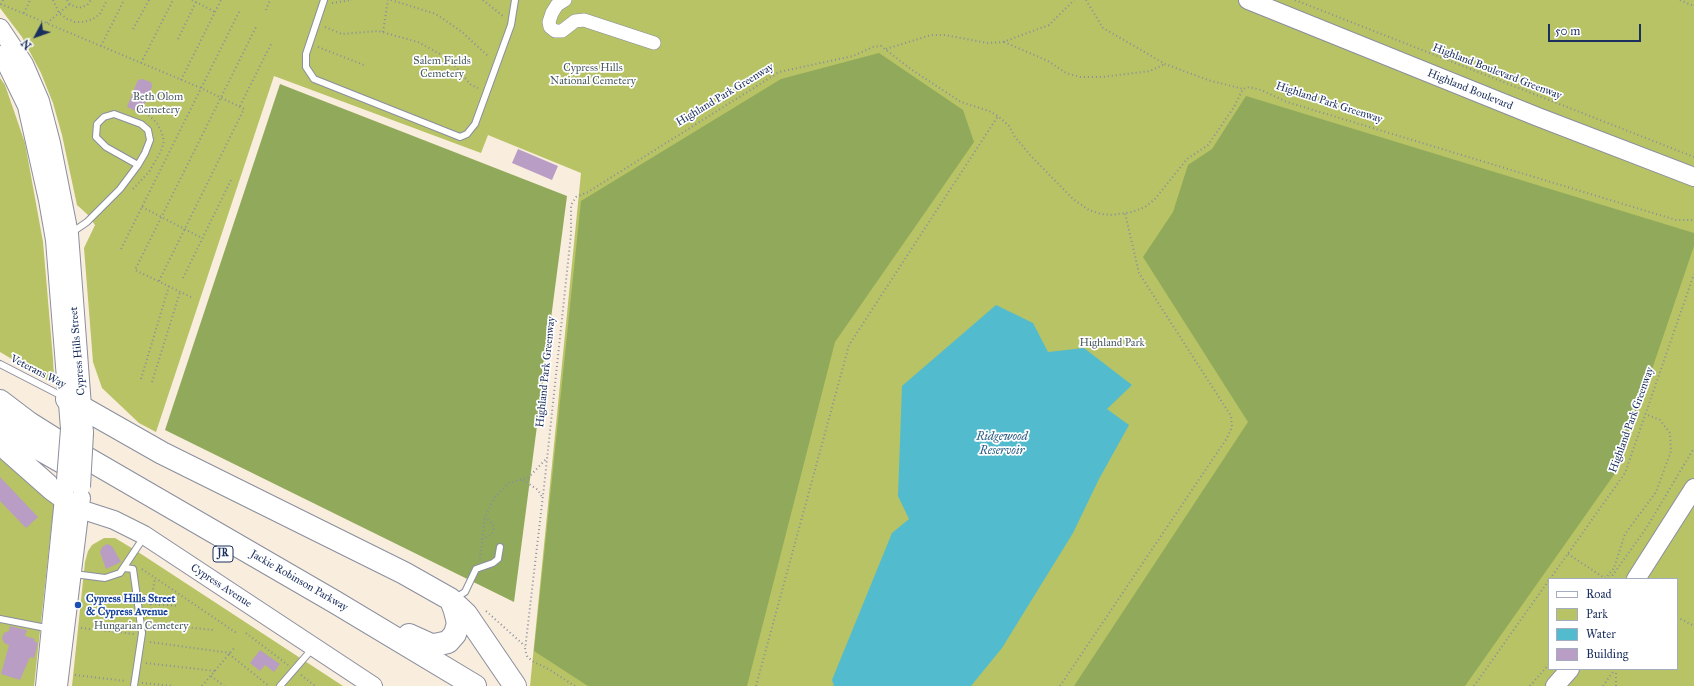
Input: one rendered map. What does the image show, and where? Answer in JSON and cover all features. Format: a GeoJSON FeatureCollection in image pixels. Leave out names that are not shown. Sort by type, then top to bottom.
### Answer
{"type":"FeatureCollection","features":[{"type":"Feature","properties":{"kind":"highway","name":"Jackie Robinson Parkway"},"geometry":{"type":"LineString","coordinates":[[0,400],[29,422],[64,445],[335,602],[475,686]]}},
{"type":"Feature","properties":{"kind":"highway"},"geometry":{"type":"LineString","coordinates":[[75,402],[162,453],[404,573],[450,599],[466,614],[515,686]]}},
{"type":"Feature","properties":{"kind":"highway","name":"Jackie Robinson Parkway"},"geometry":{"type":"LineString","coordinates":[[0,421],[41,450],[370,639],[446,686]]}},
{"type":"Feature","properties":{"kind":"highway"},"geometry":{"type":"LineString","coordinates":[[0,443],[52,489],[73,494]]}},
{"type":"Feature","properties":{"kind":"highway"},"geometry":{"type":"LineString","coordinates":[[335,602],[401,630],[421,642],[435,645],[448,642],[457,629],[457,618],[450,599]]}},
{"type":"Feature","properties":{"kind":"street"},"geometry":{"type":"LineString","coordinates":[[565,0],[557,5],[549,22],[550,27],[555,31],[562,30],[575,21],[584,20],[654,43]]}},
{"type":"Feature","properties":{"kind":"street","name":"Highland Boulevard"},"geometry":{"type":"LineString","coordinates":[[1248,0],[1538,117],[1694,177]]}},
{"type":"Feature","properties":{"kind":"street","name":"Cypress Hills Street"},"geometry":{"type":"LineString","coordinates":[[0,28],[24,64],[40,101],[51,143],[62,237],[77,431],[73,494],[72,574],[45,686]]}},
{"type":"Feature","properties":{"kind":"street","name":"Cypress Hills Street"},"geometry":{"type":"LineString","coordinates":[[0,55],[7,65],[27,106],[47,193],[62,237]]}},
{"type":"Feature","properties":{"kind":"street"},"geometry":{"type":"LineString","coordinates":[[1637,578],[1694,488]]}},
{"type":"Feature","properties":{"kind":"street","name":"Cypress Hills Street"},"geometry":{"type":"LineString","coordinates":[[58,686],[57,632],[73,494]]}},
{"type":"Feature","properties":{"kind":"street","name":"Cypress Avenue"},"geometry":{"type":"LineString","coordinates":[[73,494],[114,520],[144,535],[373,686]]}},
{"type":"Feature","properties":{"kind":"street"},"geometry":{"type":"LineString","coordinates":[[1555,686],[1569,670]]}},
{"type":"Feature","properties":{"kind":"lane"},"geometry":{"type":"LineString","coordinates":[[323,3],[306,54],[306,67],[314,79],[460,137],[467,134],[475,124],[498,65],[511,26],[515,0]]}},
{"type":"Feature","properties":{"kind":"lane"},"geometry":{"type":"LineString","coordinates":[[62,237],[87,222],[120,189],[138,165],[146,153],[150,140],[148,130],[140,124],[114,114],[104,117],[97,124],[96,137],[106,147],[138,165]]}},
{"type":"Feature","properties":{"kind":"lane","name":"Veterans Way"},"geometry":{"type":"LineString","coordinates":[[0,364],[75,402]]}},
{"type":"Feature","properties":{"kind":"lane"},"geometry":{"type":"LineString","coordinates":[[72,574],[105,578],[120,573],[144,535]]}},
{"type":"Feature","properties":{"kind":"lane"},"geometry":{"type":"LineString","coordinates":[[450,599],[460,596],[465,592],[476,569],[498,560],[500,547]]}},
{"type":"Feature","properties":{"kind":"lane"},"geometry":{"type":"LineString","coordinates":[[124,568],[133,569],[142,638],[135,684]]}},
{"type":"Feature","properties":{"kind":"lane"},"geometry":{"type":"LineString","coordinates":[[0,619],[42,627],[57,632]]}},
{"type":"Feature","properties":{"kind":"lane"},"geometry":{"type":"LineString","coordinates":[[280,686],[314,647]]}},
{"type":"Feature","properties":{"kind":"path"},"geometry":{"type":"LineString","coordinates":[[3,0],[1,4],[201,88],[244,109],[159,282]]}},
{"type":"Feature","properties":{"kind":"path"},"geometry":{"type":"LineString","coordinates":[[24,13],[30,0]]}},
{"type":"Feature","properties":{"kind":"path"},"geometry":{"type":"LineString","coordinates":[[53,0],[59,13],[71,20],[84,22],[93,19],[100,14],[107,0]]}},
{"type":"Feature","properties":{"kind":"path"},"geometry":{"type":"LineString","coordinates":[[67,0],[70,4],[79,8],[87,5],[91,0]]}},
{"type":"Feature","properties":{"kind":"path"},"geometry":{"type":"LineString","coordinates":[[101,46],[124,0]]}},
{"type":"Feature","properties":{"kind":"path"},"geometry":{"type":"LineString","coordinates":[[133,30],[148,0]]}},
{"type":"Feature","properties":{"kind":"path"},"geometry":{"type":"LineString","coordinates":[[141,63],[173,0]]}},
{"type":"Feature","properties":{"kind":"path"},"geometry":{"type":"LineString","coordinates":[[192,0],[197,1],[215,12]]}},
{"type":"Feature","properties":{"kind":"path"},"geometry":{"type":"LineString","coordinates":[[181,80],[221,0]]}},
{"type":"Feature","properties":{"kind":"path"},"geometry":{"type":"LineString","coordinates":[[266,10],[270,0]]}},
{"type":"Feature","properties":{"kind":"path"},"geometry":{"type":"LineString","coordinates":[[323,3],[352,0]]}},
{"type":"Feature","properties":{"kind":"path"},"geometry":{"type":"LineString","coordinates":[[383,32],[388,0]]}},
{"type":"Feature","properties":{"kind":"path"},"geometry":{"type":"LineString","coordinates":[[391,0],[436,14],[449,22],[474,42],[498,65]]}},
{"type":"Feature","properties":{"kind":"path"},"geometry":{"type":"LineString","coordinates":[[483,0],[511,26]]}},
{"type":"Feature","properties":{"kind":"path"},"geometry":{"type":"LineString","coordinates":[[1074,0],[1050,24],[1003,42],[987,43],[945,35],[931,35],[886,49],[912,70],[961,102],[989,111],[998,116],[1009,126],[1015,137],[1031,156],[1073,199],[1089,210],[1101,214],[1125,213],[1145,207],[1155,199],[1187,159],[1208,145],[1234,108],[1243,89]]}},
{"type":"Feature","properties":{"kind":"path","name":"Highland Park Greenway"},"geometry":{"type":"LineString","coordinates":[[1086,0],[1103,28],[1165,64],[1208,80],[1243,89],[1249,87],[1261,90],[1287,102],[1676,220],[1694,220]]}},
{"type":"Feature","properties":{"kind":"path","name":"Highland Boulevard Greenway"},"geometry":{"type":"LineString","coordinates":[[1295,0],[1694,157]]}},
{"type":"Feature","properties":{"kind":"path"},"geometry":{"type":"LineString","coordinates":[[1680,0],[1694,6]]}},
{"type":"Feature","properties":{"kind":"path"},"geometry":{"type":"LineString","coordinates":[[178,39],[197,1]]}},
{"type":"Feature","properties":{"kind":"path"},"geometry":{"type":"LineString","coordinates":[[47,23],[70,4]]}},
{"type":"Feature","properties":{"kind":"path"},"geometry":{"type":"LineString","coordinates":[[121,249],[240,10]]}},
{"type":"Feature","properties":{"kind":"path"},"geometry":{"type":"LineString","coordinates":[[316,24],[342,34],[364,31],[383,32],[428,46],[455,66],[471,85],[478,88]]}},
{"type":"Feature","properties":{"kind":"path"},"geometry":{"type":"LineString","coordinates":[[191,298],[135,270],[257,25]]}},
{"type":"Feature","properties":{"kind":"path"},"geometry":{"type":"LineString","coordinates":[[240,106],[272,42]]}},
{"type":"Feature","properties":{"kind":"path"},"geometry":{"type":"LineString","coordinates":[[1003,42],[1048,61],[1066,73],[1080,77],[1102,77],[1150,71],[1165,64]]}},
{"type":"Feature","properties":{"kind":"path"},"geometry":{"type":"LineString","coordinates":[[310,44],[364,65]]}},
{"type":"Feature","properties":{"kind":"path","name":"Highland Park Greenway"},"geometry":{"type":"LineString","coordinates":[[525,646],[543,499],[571,234],[571,205],[573,200],[779,72],[852,56],[873,47],[881,46],[886,49]]}},
{"type":"Feature","properties":{"kind":"path"},"geometry":{"type":"LineString","coordinates":[[756,686],[849,345],[998,116]]}},
{"type":"Feature","properties":{"kind":"path"},"geometry":{"type":"LineString","coordinates":[[183,278],[231,180]]}},
{"type":"Feature","properties":{"kind":"path"},"geometry":{"type":"LineString","coordinates":[[142,207],[202,238]]}},
{"type":"Feature","properties":{"kind":"path"},"geometry":{"type":"LineString","coordinates":[[1060,686],[1227,438],[1232,427],[1231,416],[1139,273],[1125,213]]}},
{"type":"Feature","properties":{"kind":"path","name":"Highland Park Greenway"},"geometry":{"type":"LineString","coordinates":[[1550,578],[1625,473],[1694,274]]}},
{"type":"Feature","properties":{"kind":"path"},"geometry":{"type":"LineString","coordinates":[[141,379],[169,286]]}},
{"type":"Feature","properties":{"kind":"path"},"geometry":{"type":"LineString","coordinates":[[152,382],[180,292]]}},
{"type":"Feature","properties":{"kind":"path"},"geometry":{"type":"LineString","coordinates":[[1607,578],[1614,568],[1625,534],[1656,492],[1671,451],[1670,433],[1660,420],[1645,414]]}},
{"type":"Feature","properties":{"kind":"path"},"geometry":{"type":"LineString","coordinates":[[1611,578],[1647,527],[1694,448]]}},
{"type":"Feature","properties":{"kind":"path"},"geometry":{"type":"LineString","coordinates":[[476,569],[481,555],[485,517],[494,498],[509,483],[522,479],[536,472],[547,458]]}},
{"type":"Feature","properties":{"kind":"path"},"geometry":{"type":"LineString","coordinates":[[522,479],[538,490],[543,499]]}},
{"type":"Feature","properties":{"kind":"path"},"geometry":{"type":"LineString","coordinates":[[482,539],[489,536],[494,531],[493,524],[485,517]]}},
{"type":"Feature","properties":{"kind":"path"},"geometry":{"type":"LineString","coordinates":[[1568,554],[1604,578]]}},
{"type":"Feature","properties":{"kind":"path"},"geometry":{"type":"LineString","coordinates":[[129,560],[238,634]]}},
{"type":"Feature","properties":{"kind":"path"},"geometry":{"type":"LineString","coordinates":[[142,638],[146,632],[155,578]]}},
{"type":"Feature","properties":{"kind":"path","name":"Highland Park Greenway"},"geometry":{"type":"LineString","coordinates":[[1474,686],[1548,581]]}},
{"type":"Feature","properties":{"kind":"path"},"geometry":{"type":"LineString","coordinates":[[151,604],[178,606]]}},
{"type":"Feature","properties":{"kind":"path"},"geometry":{"type":"LineString","coordinates":[[483,609],[525,646],[527,656],[532,661],[550,670],[575,686]]}},
{"type":"Feature","properties":{"kind":"path"},"geometry":{"type":"LineString","coordinates":[[1678,618],[1694,626]]}},
{"type":"Feature","properties":{"kind":"path"},"geometry":{"type":"LineString","coordinates":[[147,623],[213,630]]}},
{"type":"Feature","properties":{"kind":"path"},"geometry":{"type":"LineString","coordinates":[[81,628],[230,653],[270,686]]}},
{"type":"Feature","properties":{"kind":"path"},"geometry":{"type":"LineString","coordinates":[[246,632],[315,686]]}},
{"type":"Feature","properties":{"kind":"path"},"geometry":{"type":"LineString","coordinates":[[202,686],[235,647]]}},
{"type":"Feature","properties":{"kind":"path"},"geometry":{"type":"LineString","coordinates":[[139,662],[215,671]]}},
{"type":"Feature","properties":{"kind":"path"},"geometry":{"type":"LineString","coordinates":[[1530,686],[1548,665]]}},
{"type":"Feature","properties":{"kind":"path"},"geometry":{"type":"LineString","coordinates":[[1604,686],[1614,670]]}},
{"type":"Feature","properties":{"kind":"path"},"geometry":{"type":"LineString","coordinates":[[1615,670],[1616,686]]}},
{"type":"Feature","properties":{"kind":"path"},"geometry":{"type":"LineString","coordinates":[[76,675],[135,684],[173,686]]}},
{"type":"Feature","properties":{"kind":"path"},"geometry":{"type":"LineString","coordinates":[[211,675],[224,686]]}},
{"type":"Feature","properties":{"kind":"green space","name":"Highland Park"},"geometry":{"type":"Polygon","coordinates":[[[0,0],[1694,0],[1694,686],[530,686],[581,173],[488,135],[481,153],[274,76],[156,432],[139,423],[102,388],[93,362],[84,248],[95,225],[87,214],[77,205],[62,135],[53,103],[41,73],[22,37],[0,8],[0,0]]]}},
{"type":"Feature","properties":{"kind":"green space"},"geometry":{"type":"Polygon","coordinates":[[[879,53],[963,110],[974,142],[835,342],[747,686],[588,686],[534,651],[581,201],[781,79],[879,53]]]}},
{"type":"Feature","properties":{"kind":"green space"},"geometry":{"type":"Polygon","coordinates":[[[0,78],[5,85],[25,143],[43,242],[53,359],[54,378],[52,383],[0,352],[0,78]]]}},
{"type":"Feature","properties":{"kind":"green space"},"geometry":{"type":"Polygon","coordinates":[[[280,84],[567,196],[514,602],[165,430],[280,84]]]}},
{"type":"Feature","properties":{"kind":"green space"},"geometry":{"type":"Polygon","coordinates":[[[1246,96],[1694,233],[1694,246],[1618,469],[1465,686],[1074,686],[1248,422],[1143,257],[1173,212],[1188,165],[1212,149],[1246,96]]]}},
{"type":"Feature","properties":{"kind":"green space"},"geometry":{"type":"Polygon","coordinates":[[[0,453],[54,503],[34,686],[0,686],[0,453]]]}},
{"type":"Feature","properties":{"kind":"green space","name":"Hungarian Cemetery"},"geometry":{"type":"Polygon","coordinates":[[[104,538],[115,538],[135,550],[343,686],[72,686],[85,562],[88,551],[92,545],[104,538]]]}},
{"type":"Feature","properties":{"kind":"water","name":"Ridgewood Reservoir"},"geometry":{"type":"Polygon","coordinates":[[[996,305],[1033,323],[1048,352],[1084,348],[1132,385],[1107,409],[1129,425],[1099,479],[1073,533],[1002,648],[971,686],[834,686],[832,680],[892,533],[909,519],[898,496],[902,386],[996,305]]]}},
{"type":"Feature","properties":{"kind":"building"},"geometry":{"type":"Polygon","coordinates":[[[142,79],[151,82],[152,87],[141,113],[127,107],[138,80],[142,79]]]}},
{"type":"Feature","properties":{"kind":"building"},"geometry":{"type":"Polygon","coordinates":[[[518,149],[558,166],[552,180],[512,163],[518,149]]]}},
{"type":"Feature","properties":{"kind":"building"},"geometry":{"type":"Polygon","coordinates":[[[0,477],[38,517],[26,528],[0,501],[0,477]]]}},
{"type":"Feature","properties":{"kind":"building"},"geometry":{"type":"Polygon","coordinates":[[[107,544],[112,546],[121,562],[106,569],[100,552],[102,547],[107,544]]]}},
{"type":"Feature","properties":{"kind":"building"},"geometry":{"type":"Polygon","coordinates":[[[10,626],[27,630],[25,636],[35,639],[34,641],[38,643],[34,658],[30,657],[20,680],[1,674],[9,645],[4,643],[2,638],[4,633],[9,631],[10,626]]]}},
{"type":"Feature","properties":{"kind":"building"},"geometry":{"type":"Polygon","coordinates":[[[260,650],[280,664],[274,672],[265,665],[260,671],[250,663],[260,650]]]}},
{"type":"Feature","properties":{"kind":"place","name":"Cypress Hills Street & Cypress Avenue"},"geometry":{"type":"Point","coordinates":[78,605]}},
{"type":"Feature","properties":{"kind":"park label","name":"Salem Fields Cemetery"},"geometry":{"type":"Point","coordinates":[442,67]}},
{"type":"Feature","properties":{"kind":"park label","name":"Cypress Hills National Cemetery"},"geometry":{"type":"Point","coordinates":[593,74]}},
{"type":"Feature","properties":{"kind":"park label","name":"Beth Olom Cemetery"},"geometry":{"type":"Point","coordinates":[158,103]}}]}
